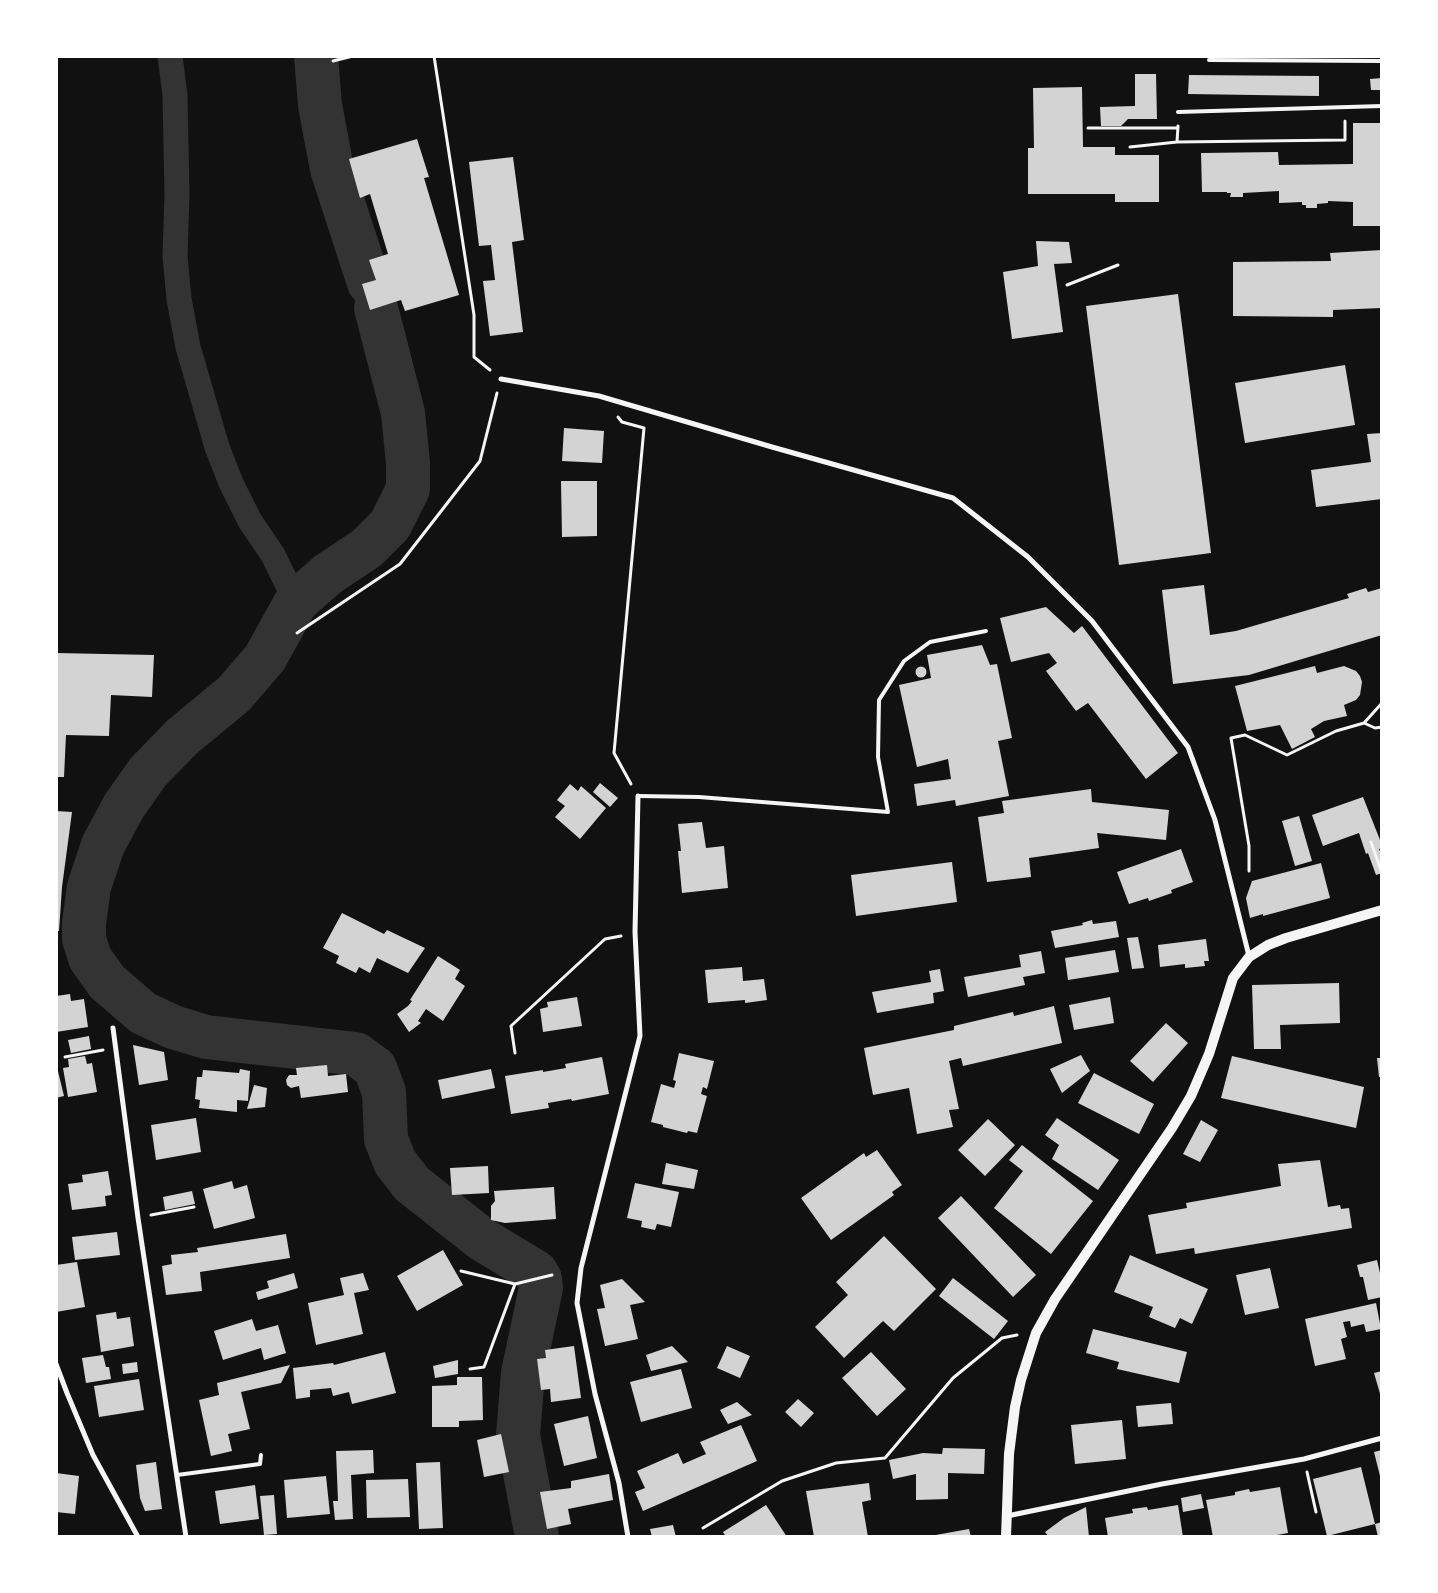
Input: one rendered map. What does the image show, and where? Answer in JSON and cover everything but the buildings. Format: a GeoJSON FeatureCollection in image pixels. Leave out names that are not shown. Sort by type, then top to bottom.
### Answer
{"type":"FeatureCollection","features":[{"type":"Feature","properties":{"kind":"main road"},"geometry":{"type":"LineString","coordinates":[[1006,1537],[1009,1454],[1015,1407],[1021,1380],[1036,1333],[1055,1298],[1172,1128],[1191,1096],[1209,1054],[1233,978],[1250,957],[1268,945],[1382,910]]}},
{"type":"Feature","properties":{"kind":"street"},"geometry":{"type":"LineString","coordinates":[[501,379],[599,396],[953,498],[1028,557],[1092,621],[1188,747],[1215,820],[1250,957]]}},
{"type":"Feature","properties":{"kind":"street"},"geometry":{"type":"LineString","coordinates":[[628,1537],[619,1483],[595,1394],[577,1303],[581,1268],[640,1036],[635,932],[638,796]]}},
{"type":"Feature","properties":{"kind":"street"},"geometry":{"type":"LineString","coordinates":[[113,1028],[138,1218],[186,1537]]}},
{"type":"Feature","properties":{"kind":"street"},"geometry":{"type":"LineString","coordinates":[[56,1364],[93,1454],[138,1537]]}},
{"type":"Feature","properties":{"kind":"street"},"geometry":{"type":"LineString","coordinates":[[1007,1516],[1162,1484],[1304,1459],[1382,1438]]}},
{"type":"Feature","properties":{"kind":"lane"},"geometry":{"type":"LineString","coordinates":[[1209,60],[1382,61]]}},
{"type":"Feature","properties":{"kind":"lane"},"geometry":{"type":"LineString","coordinates":[[1178,112],[1382,106]]}},
{"type":"Feature","properties":{"kind":"lane"},"geometry":{"type":"LineString","coordinates":[[638,796],[699,797],[888,812],[878,757],[879,700],[904,661],[930,642],[986,632]]}},
{"type":"Feature","properties":{"kind":"lane"},"geometry":{"type":"LineString","coordinates":[[177,1475],[260,1464],[261,1455]]}},
{"type":"Feature","properties":{"kind":"path"},"geometry":{"type":"LineString","coordinates":[[333,61],[354,56]]}},
{"type":"Feature","properties":{"kind":"path"},"geometry":{"type":"LineString","coordinates":[[297,633],[400,564],[480,461],[501,379],[474,357],[474,315],[434,56]]}},
{"type":"Feature","properties":{"kind":"path"},"geometry":{"type":"LineString","coordinates":[[1130,147],[1177,142],[1345,140],[1345,108]]}},
{"type":"Feature","properties":{"kind":"path"},"geometry":{"type":"LineString","coordinates":[[1088,128],[1178,128]]}},
{"type":"Feature","properties":{"kind":"path"},"geometry":{"type":"LineString","coordinates":[[1068,285],[1118,265]]}},
{"type":"Feature","properties":{"kind":"path"},"geometry":{"type":"LineString","coordinates":[[599,396],[622,422],[644,428],[614,753],[638,796]]}},
{"type":"Feature","properties":{"kind":"path"},"geometry":{"type":"LineString","coordinates":[[1249,871],[1249,846],[1231,738],[1245,735],[1288,755],[1336,731],[1364,723],[1382,703]]}},
{"type":"Feature","properties":{"kind":"path"},"geometry":{"type":"LineString","coordinates":[[1364,723],[1375,728],[1382,727]]}},
{"type":"Feature","properties":{"kind":"path"},"geometry":{"type":"LineString","coordinates":[[1371,842],[1382,873]]}},
{"type":"Feature","properties":{"kind":"path"},"geometry":{"type":"LineString","coordinates":[[515,1053],[510,1026],[605,939],[635,932]]}},
{"type":"Feature","properties":{"kind":"path"},"geometry":{"type":"LineString","coordinates":[[65,1057],[100,1051]]}},
{"type":"Feature","properties":{"kind":"path"},"geometry":{"type":"LineString","coordinates":[[138,1218],[194,1207]]}},
{"type":"Feature","properties":{"kind":"path"},"geometry":{"type":"LineString","coordinates":[[461,1271],[515,1284],[552,1275]]}},
{"type":"Feature","properties":{"kind":"path"},"geometry":{"type":"LineString","coordinates":[[470,1368],[484,1367],[515,1284]]}},
{"type":"Feature","properties":{"kind":"path"},"geometry":{"type":"LineString","coordinates":[[703,1528],[782,1481],[836,1464],[885,1458],[953,1378],[1002,1338],[1036,1333]]}},
{"type":"Feature","properties":{"kind":"path"},"geometry":{"type":"LineString","coordinates":[[1304,1459],[1316,1512]]}},
{"type":"Feature","properties":{"kind":"waterway"},"geometry":{"type":"LineString","coordinates":[[170,56],[175,95],[177,195],[175,256],[179,299],[188,347],[217,447],[231,483],[250,521],[273,555],[296,602]]}},
{"type":"Feature","properties":{"kind":"waterway"},"geometry":{"type":"LineString","coordinates":[[316,56],[320,105],[332,169],[369,283]]}},
{"type":"Feature","properties":{"kind":"waterway"},"geometry":{"type":"LineString","coordinates":[[376,308],[403,413],[408,463],[408,489],[390,525],[367,548],[328,574],[296,602],[265,658],[234,694],[182,737],[148,772],[124,806],[103,845],[89,887],[84,923],[84,939],[90,958],[107,982],[143,1013],[173,1027],[206,1037],[356,1054],[375,1068],[384,1092],[386,1139],[395,1162],[412,1184],[483,1240],[536,1272],[540,1279],[541,1288],[523,1373],[518,1435],[537,1537]]}}]}
